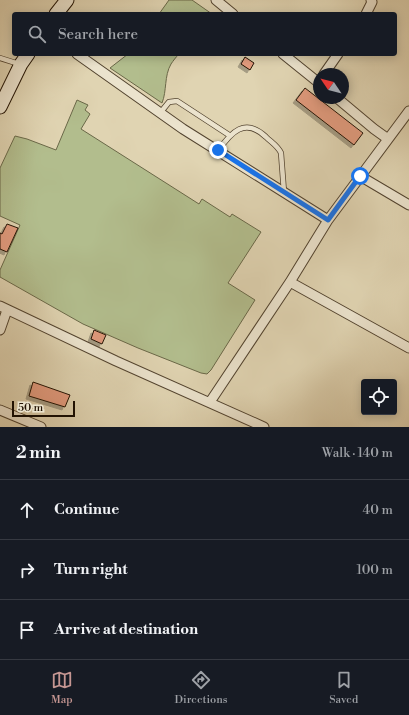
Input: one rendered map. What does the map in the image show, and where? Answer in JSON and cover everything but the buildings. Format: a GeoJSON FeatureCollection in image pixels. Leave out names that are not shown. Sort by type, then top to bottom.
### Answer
{"type":"FeatureCollection","features":[{"type":"Feature","properties":{"kind":"street"},"geometry":{"type":"LineString","coordinates":[[58,12],[67,0]]}},
{"type":"Feature","properties":{"kind":"street"},"geometry":{"type":"LineString","coordinates":[[216,0],[231,12]]}},
{"type":"Feature","properties":{"kind":"street"},"geometry":{"type":"LineString","coordinates":[[367,12],[372,2],[370,0]]}},
{"type":"Feature","properties":{"kind":"street"},"geometry":{"type":"LineString","coordinates":[[80,56],[183,129],[328,220]]}},
{"type":"Feature","properties":{"kind":"street"},"geometry":{"type":"LineString","coordinates":[[286,56],[313,77]]}},
{"type":"Feature","properties":{"kind":"street"},"geometry":{"type":"LineString","coordinates":[[328,68],[337,56]]}},
{"type":"Feature","properties":{"kind":"street"},"geometry":{"type":"LineString","coordinates":[[0,107],[24,59]]}},
{"type":"Feature","properties":{"kind":"street"},"geometry":{"type":"LineString","coordinates":[[344,104],[388,139]]}},
{"type":"Feature","properties":{"kind":"street"},"geometry":{"type":"LineString","coordinates":[[210,402],[290,282],[328,220],[409,111]]}},
{"type":"Feature","properties":{"kind":"street"},"geometry":{"type":"LineString","coordinates":[[360,176],[409,205]]}},
{"type":"Feature","properties":{"kind":"street"},"geometry":{"type":"LineString","coordinates":[[290,282],[409,348]]}},
{"type":"Feature","properties":{"kind":"street"},"geometry":{"type":"LineString","coordinates":[[0,330],[4,308],[116,362],[210,402],[260,426]]}},
{"type":"Feature","properties":{"kind":"street"},"geometry":{"type":"LineString","coordinates":[[0,410],[41,427]]}},
{"type":"Feature","properties":{"kind":"lane"},"geometry":{"type":"LineString","coordinates":[[0,58],[24,59]]}},
{"type":"Feature","properties":{"kind":"lane"},"geometry":{"type":"LineString","coordinates":[[160,113],[169,102],[176,101],[229,135]]}},
{"type":"Feature","properties":{"kind":"lane"},"geometry":{"type":"LineString","coordinates":[[218,150],[229,135],[247,127],[259,131],[279,148],[281,153],[284,193]]}},
{"type":"Feature","properties":{"kind":"green space"},"geometry":{"type":"Polygon","coordinates":[[[169,0],[192,0],[209,12],[160,12],[169,0]]]}},
{"type":"Feature","properties":{"kind":"green space"},"geometry":{"type":"Polygon","coordinates":[[[125,56],[177,56],[172,63],[166,78],[165,94],[162,103],[110,68],[125,56]]]}},
{"type":"Feature","properties":{"kind":"green space"},"geometry":{"type":"Polygon","coordinates":[[[77,100],[88,105],[85,110],[90,114],[81,129],[199,204],[202,199],[230,217],[232,214],[261,232],[228,283],[255,300],[207,374],[138,348],[83,324],[0,277],[0,270],[20,225],[0,216],[0,168],[15,136],[56,150],[77,100]]]}},
{"type":"Feature","properties":{"kind":"route"},"geometry":{"type":"LineString","coordinates":[[218,150],[328,220],[360,176]]}}]}
